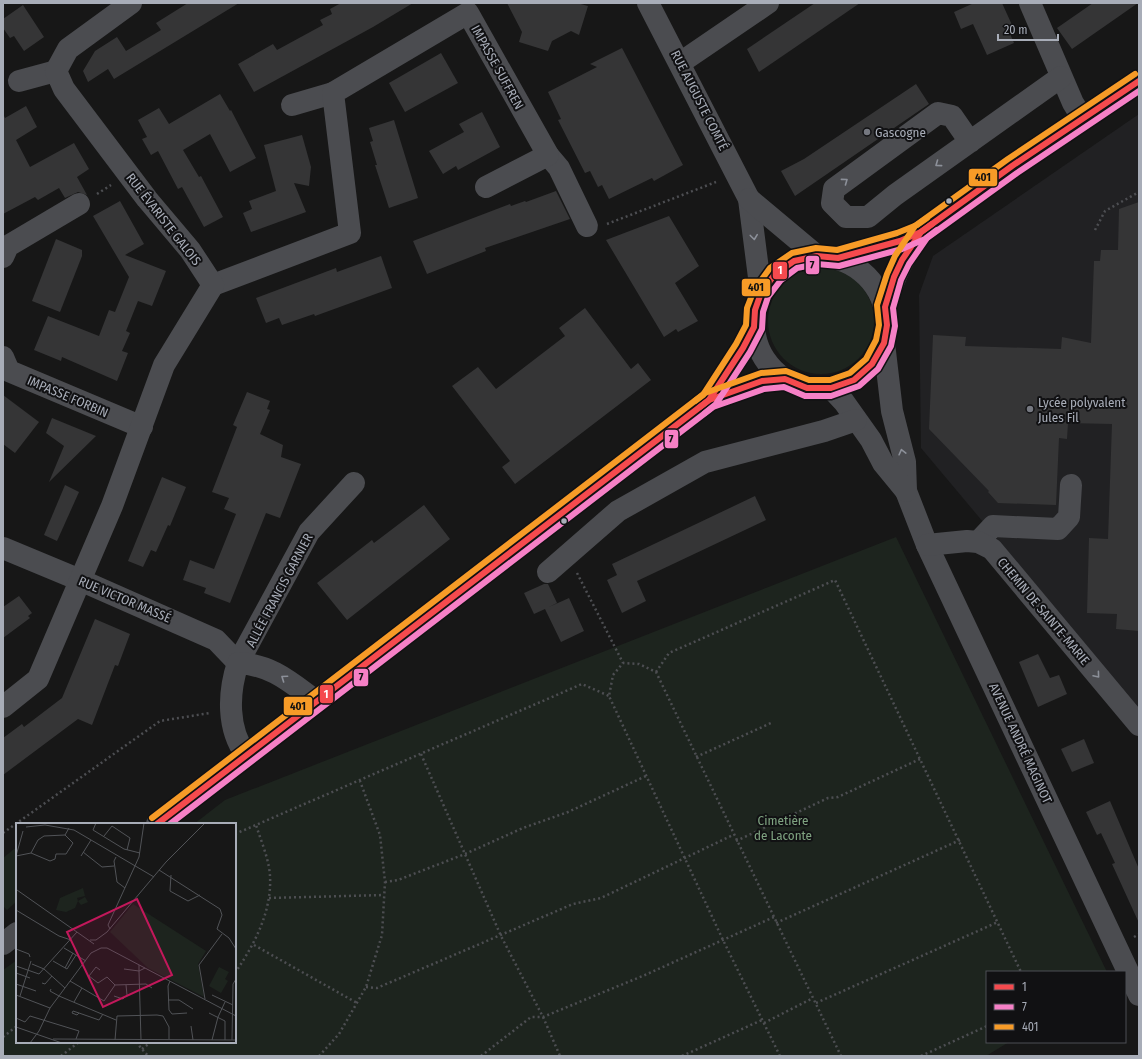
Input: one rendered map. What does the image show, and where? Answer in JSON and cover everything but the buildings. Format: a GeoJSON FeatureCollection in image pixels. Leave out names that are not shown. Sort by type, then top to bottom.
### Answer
{"type":"FeatureCollection","features":[{"type":"Feature","properties":{"kind":"street"},"geometry":{"type":"LineString","coordinates":[[20,81],[56,71],[68,49],[131,3]]}},
{"type":"Feature","properties":{"kind":"street","name":"RUE AUGUSTE COMTÉ"},"geometry":{"type":"LineString","coordinates":[[648,3],[738,173],[749,198],[761,293]]}},
{"type":"Feature","properties":{"kind":"street"},"geometry":{"type":"LineString","coordinates":[[680,63],[768,3]]}},
{"type":"Feature","properties":{"kind":"street"},"geometry":{"type":"LineString","coordinates":[[1030,3],[1073,103],[1083,119]]}},
{"type":"Feature","properties":{"kind":"street","name":"IMPASSE SUFFREN"},"geometry":{"type":"LineString","coordinates":[[292,105],[334,93],[468,13],[548,155]]}},
{"type":"Feature","properties":{"kind":"street","name":"RUE ÉVARISTE GALOIS"},"geometry":{"type":"LineString","coordinates":[[56,71],[64,89],[147,199],[190,250],[213,285]]}},
{"type":"Feature","properties":{"kind":"street"},"geometry":{"type":"LineString","coordinates":[[970,142],[952,116],[938,113],[834,189],[832,203],[846,217],[868,217],[1062,77]]}},
{"type":"Feature","properties":{"kind":"street"},"geometry":{"type":"LineString","coordinates":[[838,258],[900,241],[920,232],[1012,166],[1139,80]]}},
{"type":"Feature","properties":{"kind":"street"},"geometry":{"type":"LineString","coordinates":[[3,707],[38,679],[112,506],[164,365],[213,285],[350,233],[334,93]]}},
{"type":"Feature","properties":{"kind":"street"},"geometry":{"type":"LineString","coordinates":[[486,187],[548,155],[559,168],[587,226]]}},
{"type":"Feature","properties":{"kind":"street","name":"RUE AUGUSTE COMTÉ"},"geometry":{"type":"LineString","coordinates":[[749,198],[817,256]]}},
{"type":"Feature","properties":{"kind":"street"},"geometry":{"type":"LineString","coordinates":[[3,257],[8,246],[79,204]]}},
{"type":"Feature","properties":{"kind":"street"},"geometry":{"type":"LineString","coordinates":[[885,307],[894,277],[902,260],[920,232]]}},
{"type":"Feature","properties":{"kind":"street"},"geometry":{"type":"LineString","coordinates":[[817,256],[838,258],[859,268],[876,285],[885,307],[887,325],[884,343],[872,364],[854,380],[831,388],[807,388],[784,379],[763,357],[754,327],[755,310],[761,293],[775,274],[794,261],[817,256]]}},
{"type":"Feature","properties":{"kind":"street"},"geometry":{"type":"LineString","coordinates":[[709,400],[732,366],[754,327]]}},
{"type":"Feature","properties":{"kind":"street","name":"AVENUE ANDRÉ MAGINOT"},"geometry":{"type":"LineString","coordinates":[[884,343],[892,411],[905,462],[906,491]]}},
{"type":"Feature","properties":{"kind":"street","name":"IMPASSE FORBIN"},"geometry":{"type":"LineString","coordinates":[[3,357],[9,371],[142,427]]}},
{"type":"Feature","properties":{"kind":"street"},"geometry":{"type":"LineString","coordinates":[[158,823],[709,400],[762,381],[784,379]]}},
{"type":"Feature","properties":{"kind":"street","name":"AVENUE ANDRÉ MAGINOT"},"geometry":{"type":"LineString","coordinates":[[831,388],[871,440],[883,463],[906,491],[927,545],[1139,994]]}},
{"type":"Feature","properties":{"kind":"street"},"geometry":{"type":"LineString","coordinates":[[548,572],[618,511],[705,462],[824,431],[856,420]]}},
{"type":"Feature","properties":{"kind":"street","name":"ALLÉE FRANCIS GARNIER"},"geometry":{"type":"LineString","coordinates":[[238,664],[309,532],[354,483]]}},
{"type":"Feature","properties":{"kind":"street"},"geometry":{"type":"LineString","coordinates":[[927,545],[978,542],[993,526],[1058,529],[1069,517],[1071,485]]}},
{"type":"Feature","properties":{"kind":"street","name":"CHEMIN DE SAINTE-MARIE"},"geometry":{"type":"LineString","coordinates":[[978,542],[992,549],[1139,725]]}},
{"type":"Feature","properties":{"kind":"street","name":"RUE VICTOR MASSÉ"},"geometry":{"type":"LineString","coordinates":[[3,548],[216,640],[238,664]]}},
{"type":"Feature","properties":{"kind":"street"},"geometry":{"type":"LineString","coordinates":[[246,755],[237,743],[232,725],[233,678],[238,664],[255,664],[273,671],[316,701]]}},
{"type":"Feature","properties":{"kind":"street"},"geometry":{"type":"LineString","coordinates":[[3,944],[16,934]]}},
{"type":"Feature","properties":{"kind":"path"},"geometry":{"type":"LineString","coordinates":[[587,226],[598,227],[738,173]]}},
{"type":"Feature","properties":{"kind":"path"},"geometry":{"type":"LineString","coordinates":[[79,204],[129,175]]}},
{"type":"Feature","properties":{"kind":"path"},"geometry":{"type":"LineString","coordinates":[[1095,230],[1105,211],[1139,192]]}},
{"type":"Feature","properties":{"kind":"path"},"geometry":{"type":"LineString","coordinates":[[568,554],[623,663]]}},
{"type":"Feature","properties":{"kind":"path"},"geometry":{"type":"LineString","coordinates":[[656,672],[669,653],[835,580],[1022,971]]}},
{"type":"Feature","properties":{"kind":"path"},"geometry":{"type":"LineString","coordinates":[[623,663],[639,664],[656,672],[733,835],[841,1056]]}},
{"type":"Feature","properties":{"kind":"path"},"geometry":{"type":"LineString","coordinates":[[623,663],[613,675],[609,696],[723,940],[780,1056]]}},
{"type":"Feature","properties":{"kind":"path"},"geometry":{"type":"LineString","coordinates":[[236,834],[582,684],[609,696]]}},
{"type":"Feature","properties":{"kind":"path"},"geometry":{"type":"LineString","coordinates":[[17,823],[160,721],[232,709]]}},
{"type":"Feature","properties":{"kind":"path"},"geometry":{"type":"LineString","coordinates":[[696,757],[771,723]]}},
{"type":"Feature","properties":{"kind":"path"},"geometry":{"type":"LineString","coordinates":[[420,754],[500,936],[543,1017],[560,1056]]}},
{"type":"Feature","properties":{"kind":"path"},"geometry":{"type":"LineString","coordinates":[[736,841],[828,798],[838,797],[920,760]]}},
{"type":"Feature","properties":{"kind":"path"},"geometry":{"type":"LineString","coordinates":[[385,882],[398,880],[464,854],[523,828],[568,812],[646,776]]}},
{"type":"Feature","properties":{"kind":"path"},"geometry":{"type":"LineString","coordinates":[[319,1056],[339,1034],[366,987],[382,935],[385,882],[380,835],[360,780]]}},
{"type":"Feature","properties":{"kind":"path"},"geometry":{"type":"LineString","coordinates":[[3,833],[16,824]]}},
{"type":"Feature","properties":{"kind":"path"},"geometry":{"type":"LineString","coordinates":[[236,972],[254,945],[268,898],[270,876],[256,825]]}},
{"type":"Feature","properties":{"kind":"path"},"geometry":{"type":"LineString","coordinates":[[366,987],[377,988],[573,904],[601,898],[733,835]]}},
{"type":"Feature","properties":{"kind":"path"},"geometry":{"type":"LineString","coordinates":[[776,923],[960,840]]}},
{"type":"Feature","properties":{"kind":"path"},"geometry":{"type":"LineString","coordinates":[[268,898],[384,896]]}},
{"type":"Feature","properties":{"kind":"path"},"geometry":{"type":"LineString","coordinates":[[481,1056],[532,1017],[543,1017],[645,975],[774,917]]}},
{"type":"Feature","properties":{"kind":"path"},"geometry":{"type":"LineString","coordinates":[[816,1003],[998,922]]}},
{"type":"Feature","properties":{"kind":"path"},"geometry":{"type":"LineString","coordinates":[[254,945],[357,1003]]}},
{"type":"Feature","properties":{"kind":"path"},"geometry":{"type":"LineString","coordinates":[[764,1024],[813,998]]}},
{"type":"Feature","properties":{"kind":"path"},"geometry":{"type":"LineString","coordinates":[[682,1056],[762,1020]]}},
{"type":"Feature","properties":{"kind":"path"},"geometry":{"type":"LineString","coordinates":[[921,1056],[986,1026]]}},
{"type":"Feature","properties":{"kind":"path"},"geometry":{"type":"LineString","coordinates":[[3,1037],[16,1027]]}},
{"type":"Feature","properties":{"kind":"path"},"geometry":{"type":"LineString","coordinates":[[61,1056],[78,1043]]}},
{"type":"Feature","properties":{"kind":"path"},"geometry":{"type":"LineString","coordinates":[[137,1043],[148,1056]]}},
{"type":"Feature","properties":{"kind":"path"},"geometry":{"type":"LineString","coordinates":[[142,1049],[150,1043]]}},
{"type":"Feature","properties":{"kind":"shaded area","name":"Lycée polyvalent Jules Fil"},"geometry":{"type":"Polygon","coordinates":[[[1139,114],[1139,708],[921,448],[919,295],[933,256],[1139,114]]]}},
{"type":"Feature","properties":{"kind":"green space"},"geometry":{"type":"Polygon","coordinates":[[[821,268],[841,272],[858,284],[870,301],[874,321],[870,341],[858,358],[841,370],[821,374],[801,370],[784,358],[772,341],[768,321],[772,301],[784,284],[801,272],[821,268]]]}},
{"type":"Feature","properties":{"kind":"green space","name":"Cimetière de Laconte"},"geometry":{"type":"Polygon","coordinates":[[[896,537],[1107,971],[986,971],[986,1043],[1007,1043],[986,1056],[3,1056],[3,970],[16,961],[16,1043],[236,1043],[236,823],[195,823],[225,800],[896,537]]]}},
{"type":"Feature","properties":{"kind":"green space"},"geometry":{"type":"Polygon","coordinates":[[[16,849],[16,902],[7,910],[3,906],[3,858],[16,849]]]}},
{"type":"Feature","properties":{"kind":"transit line","name":"401"},"geometry":{"type":"LineString","coordinates":[[152,818],[705,393],[761,373],[786,371],[809,380],[830,380],[850,373],[866,359],[876,340],[879,325],[877,305],[887,274],[895,256],[915,226],[1008,159],[1135,74]]}},
{"type":"Feature","properties":{"kind":"transit line","name":"1"},"geometry":{"type":"LineString","coordinates":[[158,823],[709,400],[762,381],[785,379],[807,388],[831,388],[854,380],[872,364],[884,343],[887,325],[885,307],[894,277],[902,260],[921,232],[1012,166],[1139,81]]}},
{"type":"Feature","properties":{"kind":"transit line","name":"7"},"geometry":{"type":"LineString","coordinates":[[171,823],[713,407],[764,389],[784,387],[805,396],[831,396],[859,386],[878,369],[891,346],[895,326],[893,308],[901,280],[909,264],[927,238],[1017,173],[1139,91]]}},
{"type":"Feature","properties":{"kind":"transit line","name":"401"},"geometry":{"type":"LineString","coordinates":[[695,401],[703,395],[736,344],[746,325],[747,308],[754,290],[770,268],[792,253],[816,248],[837,250],[897,233],[917,225],[927,218]]}},
{"type":"Feature","properties":{"kind":"transit line","name":"1"},"geometry":{"type":"LineString","coordinates":[[700,407],[709,400],[743,348],[754,327],[755,310],[761,293],[775,274],[794,261],[817,256],[838,258],[900,241],[921,232],[932,224]]}},
{"type":"Feature","properties":{"kind":"transit line","name":"7"},"geometry":{"type":"LineString","coordinates":[[705,413],[716,404],[750,352],[762,329],[763,312],[768,297],[781,280],[797,268],[817,264],[839,266],[902,249],[925,239],[937,230]]}},
{"type":"Feature","properties":{"kind":"place","name":"Gascogne"},"geometry":{"type":"Point","coordinates":[867,132]}},
{"type":"Feature","properties":{"kind":"place","name":"Lycée polyvalent Jules Fil"},"geometry":{"type":"Point","coordinates":[1030,409]}}]}
